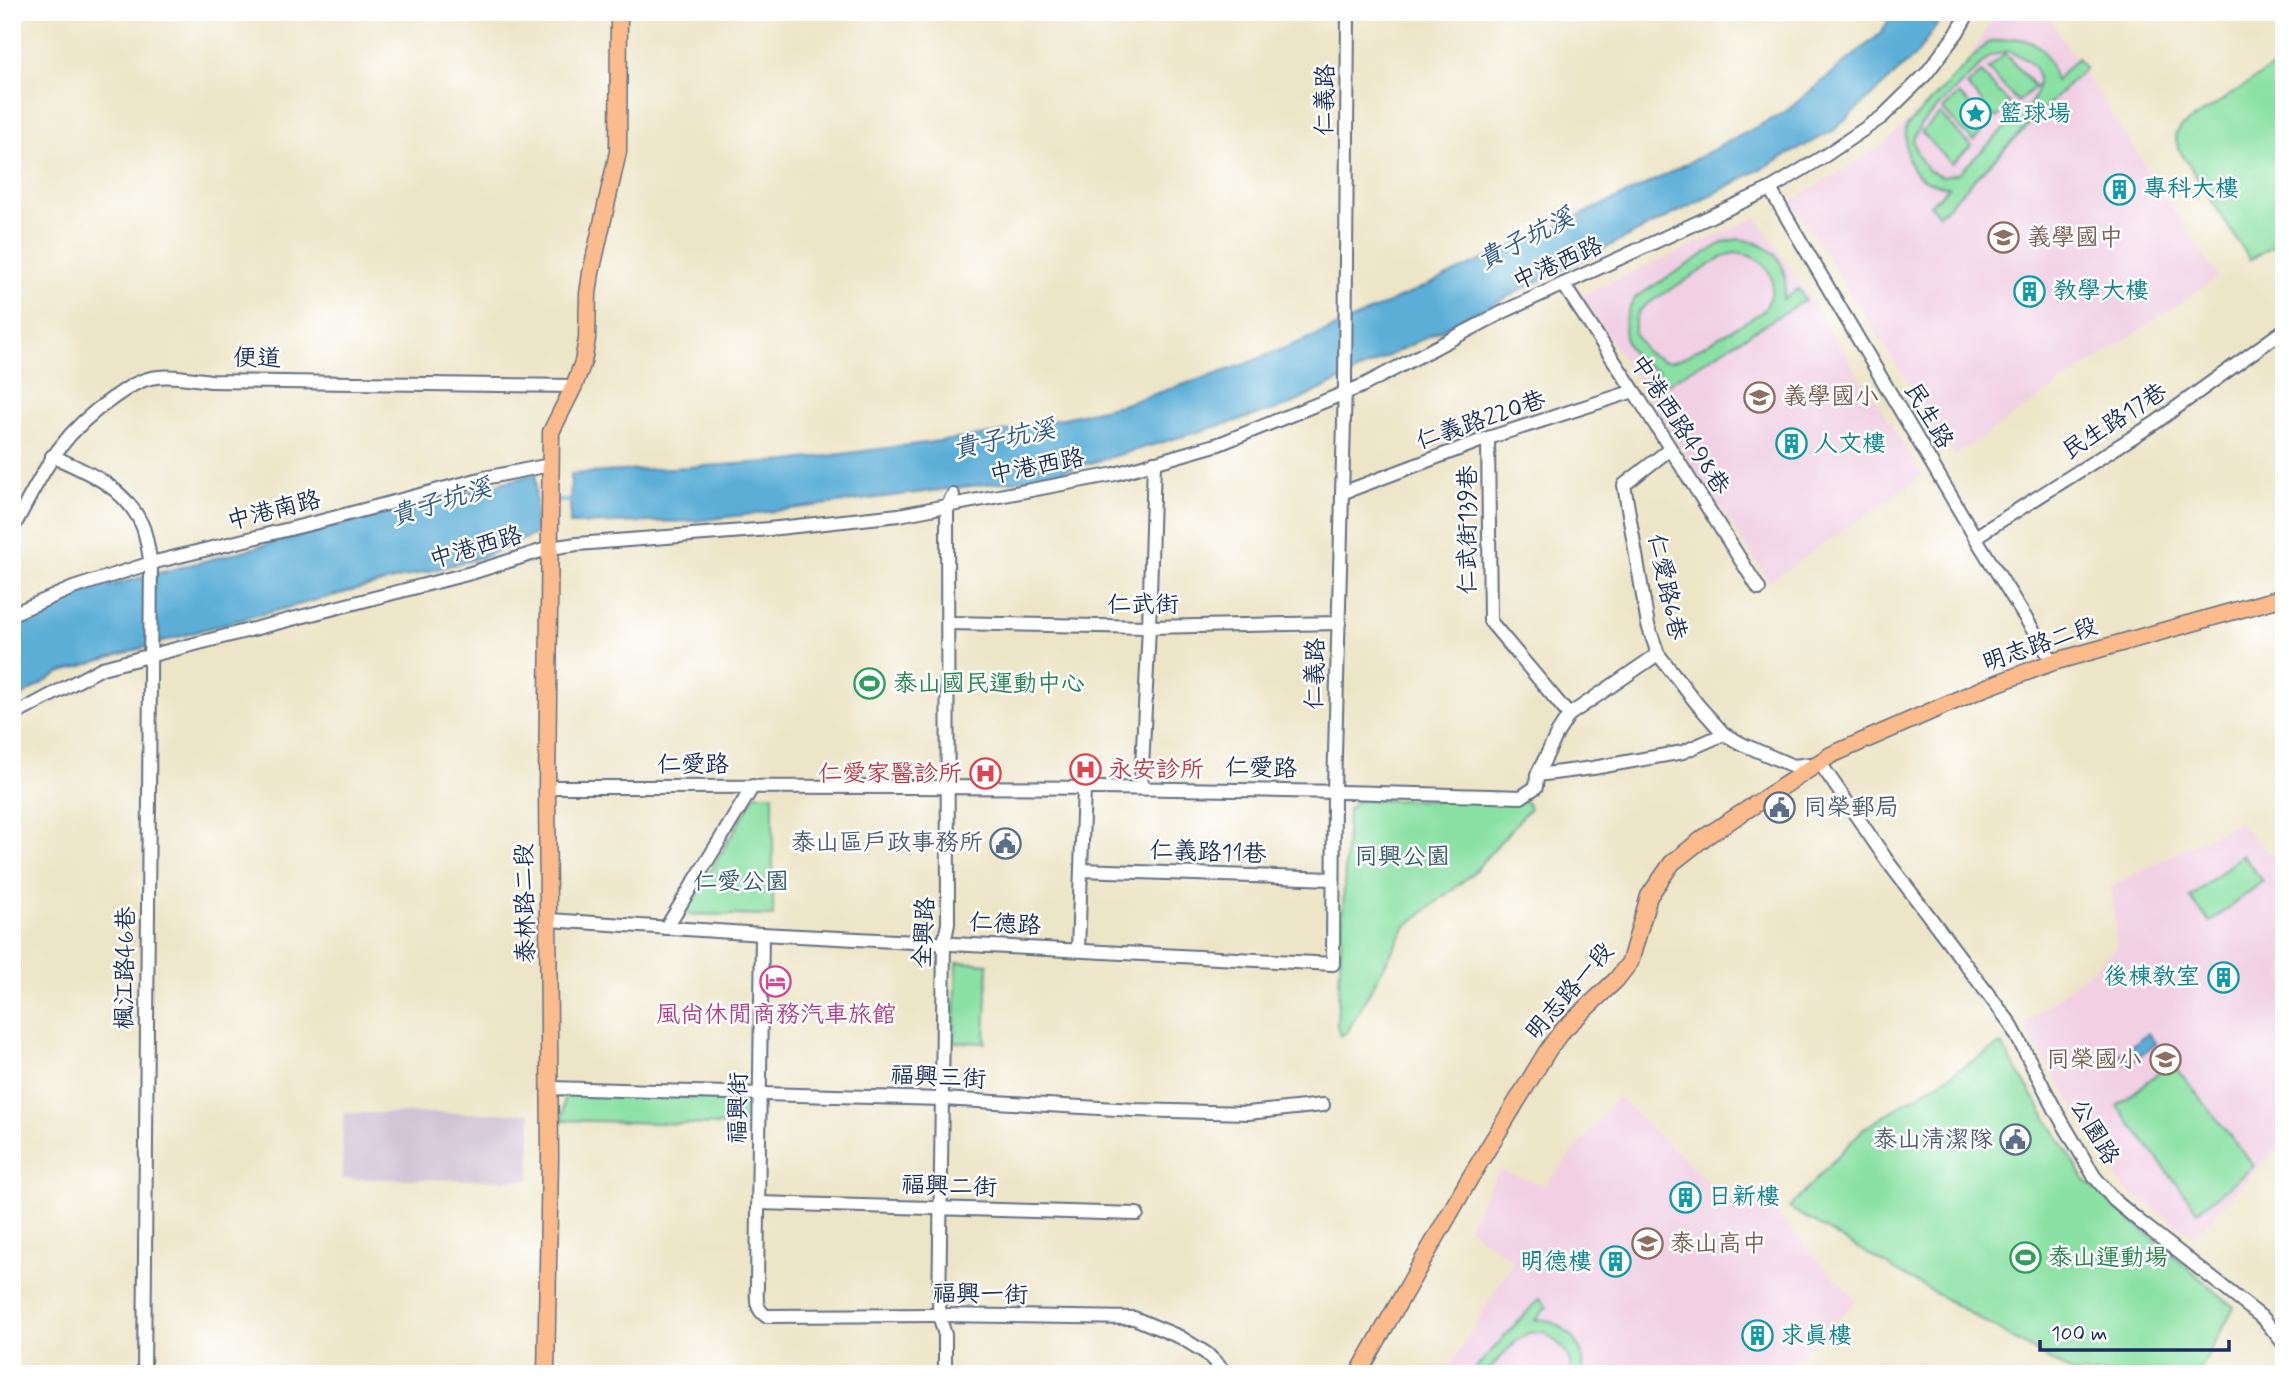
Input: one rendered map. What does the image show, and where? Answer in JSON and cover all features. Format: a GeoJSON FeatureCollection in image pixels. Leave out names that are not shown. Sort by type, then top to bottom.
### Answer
{"type":"FeatureCollection","features":[{"type":"Feature","properties":{"kind":"main road"},"geometry":{"type":"LineString","coordinates":[[574,386],[583,362],[591,272],[618,152],[619,12]]}},
{"type":"Feature","properties":{"kind":"main road","name":"泰林路二段"},"geometry":{"type":"LineString","coordinates":[[546,1374],[550,1087],[547,787],[551,432],[574,386]]}},
{"type":"Feature","properties":{"kind":"main road","name":"明志路二段"},"geometry":{"type":"LineString","coordinates":[[1820,763],[1831,755],[1893,727],[2053,662],[2284,597]]}},
{"type":"Feature","properties":{"kind":"main road","name":"明志路一段"},"geometry":{"type":"LineString","coordinates":[[1358,1374],[1458,1199],[1548,1050],[1561,1032],[1616,980],[1630,962],[1648,896],[1663,874],[1695,844],[1820,763]]}},
{"type":"Feature","properties":{"kind":"street","name":"仁義路"},"geometry":{"type":"LineString","coordinates":[[1333,964],[1334,790],[1345,389],[1348,12]]}},
{"type":"Feature","properties":{"kind":"street","name":"中港西路"},"geometry":{"type":"LineString","coordinates":[[12,716],[102,667],[150,651],[471,573],[550,541],[577,544],[769,529],[898,515],[950,500],[1115,474],[1219,444],[1345,389],[1505,311],[1770,190],[1882,117],[1926,74],[1957,33],[1969,12]]}},
{"type":"Feature","properties":{"kind":"street","name":"民生路"},"geometry":{"type":"LineString","coordinates":[[1770,190],[1975,537],[2053,662]]}},
{"type":"Feature","properties":{"kind":"street","name":"中港西路498巷"},"geometry":{"type":"LineString","coordinates":[[1563,284],[1759,589]]}},
{"type":"Feature","properties":{"kind":"street","name":"民生路17巷"},"geometry":{"type":"LineString","coordinates":[[1975,537],[2155,424],[2279,333]]}},
{"type":"Feature","properties":{"kind":"street","name":"便道"},"geometry":{"type":"LineString","coordinates":[[12,530],[52,456],[75,428],[131,386],[152,378],[574,386]]}},
{"type":"Feature","properties":{"kind":"street","name":"仁義路220巷"},"geometry":{"type":"LineString","coordinates":[[1342,493],[1488,438],[1634,391]]}},
{"type":"Feature","properties":{"kind":"street","name":"仁武街139巷"},"geometry":{"type":"LineString","coordinates":[[1488,438],[1490,621],[1569,715]]}},
{"type":"Feature","properties":{"kind":"street","name":"仁愛路6巷"},"geometry":{"type":"LineString","coordinates":[[1670,449],[1624,485],[1648,625],[1658,654],[1724,734]]}},
{"type":"Feature","properties":{"kind":"street","name":"楓江路46巷"},"geometry":{"type":"LineString","coordinates":[[52,456],[93,474],[123,495],[143,526],[151,568],[144,1374]]}},
{"type":"Feature","properties":{"kind":"street"},"geometry":{"type":"LineString","coordinates":[[1141,788],[1154,462]]}},
{"type":"Feature","properties":{"kind":"street","name":"中港南路"},"geometry":{"type":"LineString","coordinates":[[12,614],[73,588],[318,522],[484,478],[551,469]]}},
{"type":"Feature","properties":{"kind":"street","name":"全興路"},"geometry":{"type":"LineString","coordinates":[[944,1374],[945,1335],[939,1315],[944,943],[948,924],[950,500]]}},
{"type":"Feature","properties":{"kind":"street","name":"仁武街"},"geometry":{"type":"LineString","coordinates":[[948,623],[1149,627],[1339,623]]}},
{"type":"Feature","properties":{"kind":"street"},"geometry":{"type":"LineString","coordinates":[[1537,775],[1569,715],[1658,654]]}},
{"type":"Feature","properties":{"kind":"street"},"geometry":{"type":"LineString","coordinates":[[1537,775],[1683,752],[1724,734],[1793,766],[1820,763]]}},
{"type":"Feature","properties":{"kind":"street","name":"公園路"},"geometry":{"type":"LineString","coordinates":[[1820,763],[1888,862],[2010,1023],[2057,1113],[2094,1176],[2115,1200],[2139,1221],[2264,1319],[2284,1344]]}},
{"type":"Feature","properties":{"kind":"street","name":"仁愛路"},"geometry":{"type":"LineString","coordinates":[[547,787],[948,786],[1334,790],[1521,797],[1536,787],[1537,775]]}},
{"type":"Feature","properties":{"kind":"street"},"geometry":{"type":"LineString","coordinates":[[666,928],[753,786]]}},
{"type":"Feature","properties":{"kind":"street"},"geometry":{"type":"LineString","coordinates":[[1078,950],[1084,788]]}},
{"type":"Feature","properties":{"kind":"street","name":"仁義路11巷"},"geometry":{"type":"LineString","coordinates":[[1081,870],[1333,879]]}},
{"type":"Feature","properties":{"kind":"street","name":"仁德路"},"geometry":{"type":"LineString","coordinates":[[549,920],[1333,964]]}},
{"type":"Feature","properties":{"kind":"street","name":"福興街"},"geometry":{"type":"LineString","coordinates":[[757,1283],[762,934]]}},
{"type":"Feature","properties":{"kind":"street","name":"福興三街"},"geometry":{"type":"LineString","coordinates":[[550,1087],[942,1099],[1134,1110],[1248,1113],[1323,1105]]}},
{"type":"Feature","properties":{"kind":"street","name":"福興二街"},"geometry":{"type":"LineString","coordinates":[[758,1203],[1138,1214]]}},
{"type":"Feature","properties":{"kind":"street","name":"福興一街"},"geometry":{"type":"LineString","coordinates":[[757,1283],[757,1307],[766,1316],[1134,1318],[1180,1337],[1206,1353],[1222,1369]]}},
{"type":"Feature","properties":{"kind":"shaded area","name":"義學國中"},"geometry":{"type":"Polygon","coordinates":[[[1996,12],[2045,12],[2218,277],[1955,456],[1791,201],[1878,149],[1965,68],[1996,12]]]}},
{"type":"Feature","properties":{"kind":"shaded area","name":"義學國小"},"geometry":{"type":"Polygon","coordinates":[[[1757,217],[1923,475],[1769,582],[1582,296],[1757,217]]]}},
{"type":"Feature","properties":{"kind":"shaded area","name":"同榮國小"},"geometry":{"type":"Polygon","coordinates":[[[2238,822],[2284,867],[2284,1141],[2194,1236],[2124,1189],[2024,1025],[2117,948],[2111,886],[2238,822]]]}},
{"type":"Feature","properties":{"kind":"shaded area","name":"泰山高中"},"geometry":{"type":"Polygon","coordinates":[[[1618,1097],[1733,1205],[1759,1196],[1857,1301],[1780,1374],[1446,1374],[1513,1261],[1467,1227],[1499,1170],[1545,1186],[1618,1097]]]}},
{"type":"Feature","properties":{"kind":"shaded area"},"geometry":{"type":"Polygon","coordinates":[[[343,1113],[531,1113],[530,1180],[342,1179],[343,1113]]]}},
{"type":"Feature","properties":{"kind":"green space"},"geometry":{"type":"Polygon","coordinates":[[[2015,38],[2033,43],[2047,57],[2055,81],[2077,58],[2085,68],[1939,215],[1930,205],[1949,187],[1926,180],[1912,168],[1906,150],[1906,127],[1987,43],[2015,38]],[[2007,51],[1990,56],[1920,125],[1913,140],[1917,154],[1928,170],[1942,176],[1959,173],[2031,103],[2036,93],[2038,76],[2032,64],[2007,51]]]}},
{"type":"Feature","properties":{"kind":"green space"},"geometry":{"type":"Polygon","coordinates":[[[2005,54],[2035,87],[2018,102],[1988,69],[2005,54]]]}},
{"type":"Feature","properties":{"kind":"green space"},"geometry":{"type":"Polygon","coordinates":[[[2284,60],[2284,239],[2250,260],[2178,148],[2175,135],[2181,127],[2284,60]]]}},
{"type":"Feature","properties":{"kind":"green space"},"geometry":{"type":"Polygon","coordinates":[[[1981,73],[2011,105],[1996,118],[1967,86],[1981,73]]]}},
{"type":"Feature","properties":{"kind":"green space"},"geometry":{"type":"Polygon","coordinates":[[[1959,94],[1990,124],[1973,141],[1943,110],[1959,94]]]}},
{"type":"Feature","properties":{"kind":"green space"},"geometry":{"type":"Polygon","coordinates":[[[1940,114],[1971,146],[1952,164],[1921,132],[1940,114]]]}},
{"type":"Feature","properties":{"kind":"green space"},"geometry":{"type":"Polygon","coordinates":[[[1738,239],[1750,241],[1770,251],[1777,257],[1785,275],[1783,299],[1798,289],[1805,300],[1654,392],[1647,380],[1659,371],[1638,359],[1626,341],[1625,320],[1629,309],[1636,297],[1724,242],[1738,239]],[[1735,253],[1725,256],[1639,311],[1635,334],[1646,352],[1664,361],[1674,361],[1762,312],[1772,291],[1770,273],[1757,259],[1735,253]]]}},
{"type":"Feature","properties":{"kind":"green space","name":"仁愛公園"},"geometry":{"type":"Polygon","coordinates":[[[756,794],[773,794],[773,916],[685,914],[756,794]]]}},
{"type":"Feature","properties":{"kind":"green space","name":"同興公園"},"geometry":{"type":"Polygon","coordinates":[[[1358,800],[1525,801],[1530,808],[1472,874],[1406,926],[1348,1031],[1340,1036],[1337,1025],[1348,810],[1358,800]]]}},
{"type":"Feature","properties":{"kind":"green space"},"geometry":{"type":"Polygon","coordinates":[[[2242,855],[2263,881],[2210,922],[2190,898],[2242,855]]]}},
{"type":"Feature","properties":{"kind":"green space"},"geometry":{"type":"Polygon","coordinates":[[[957,962],[988,964],[985,1043],[954,1042],[957,962]]]}},
{"type":"Feature","properties":{"kind":"green space","name":"泰山運動場"},"geometry":{"type":"Polygon","coordinates":[[[2001,1044],[2086,1182],[2234,1307],[2198,1374],[2074,1374],[1789,1208],[1863,1129],[2001,1044]]]}},
{"type":"Feature","properties":{"kind":"green space"},"geometry":{"type":"Polygon","coordinates":[[[2172,1062],[2254,1166],[2198,1211],[2117,1106],[2172,1062]]]}},
{"type":"Feature","properties":{"kind":"green space"},"geometry":{"type":"Polygon","coordinates":[[[564,1094],[750,1099],[749,1126],[563,1120],[564,1094]]]}},
{"type":"Feature","properties":{"kind":"green space"},"geometry":{"type":"Polygon","coordinates":[[[1539,1299],[1547,1307],[1535,1320],[1554,1323],[1569,1334],[1582,1357],[1582,1374],[1571,1374],[1571,1366],[1564,1349],[1544,1332],[1528,1333],[1516,1341],[1485,1374],[1470,1374],[1539,1299]]]}},
{"type":"Feature","properties":{"kind":"water"},"geometry":{"type":"Polygon","coordinates":[[[1894,12],[1944,12],[1916,55],[1833,131],[1698,202],[1288,406],[1042,477],[696,521],[570,524],[571,474],[788,461],[994,434],[1124,404],[1240,366],[1327,331],[1646,185],[1785,112],[1881,33],[1894,12]]]}},
{"type":"Feature","properties":{"kind":"water"},"geometry":{"type":"Polygon","coordinates":[[[536,474],[535,534],[483,557],[205,629],[59,673],[12,702],[12,627],[82,593],[536,474]]]}},
{"type":"Feature","properties":{"kind":"water"},"geometry":{"type":"Polygon","coordinates":[[[2148,1033],[2156,1044],[2128,1065],[2122,1062],[2120,1054],[2148,1033]]]}},
{"type":"Feature","properties":{"kind":"waterway","name":"貴子坑溪"},"geometry":{"type":"LineString","coordinates":[[555,501],[575,501]]}},
{"type":"Feature","properties":{"kind":"place","name":"籃球場"},"geometry":{"type":"Point","coordinates":[1976,114]}},
{"type":"Feature","properties":{"kind":"place","name":"專科大樓"},"geometry":{"type":"Point","coordinates":[2120,189]}},
{"type":"Feature","properties":{"kind":"place","name":"義學國中"},"geometry":{"type":"Point","coordinates":[2004,238]}},
{"type":"Feature","properties":{"kind":"place","name":"教學大樓"},"geometry":{"type":"Point","coordinates":[2030,291]}},
{"type":"Feature","properties":{"kind":"place","name":"義學國小"},"geometry":{"type":"Point","coordinates":[1760,397]}},
{"type":"Feature","properties":{"kind":"place","name":"人文樓"},"geometry":{"type":"Point","coordinates":[1791,444]}},
{"type":"Feature","properties":{"kind":"place","name":"泰山國民運動中心"},"geometry":{"type":"Point","coordinates":[870,684]}},
{"type":"Feature","properties":{"kind":"place","name":"永安診所"},"geometry":{"type":"Point","coordinates":[1085,770]}},
{"type":"Feature","properties":{"kind":"place","name":"仁愛家醫診所"},"geometry":{"type":"Point","coordinates":[985,774]}},
{"type":"Feature","properties":{"kind":"place","name":"同榮郵局"},"geometry":{"type":"Point","coordinates":[1780,808]}},
{"type":"Feature","properties":{"kind":"place","name":"泰山區戶政事務所"},"geometry":{"type":"Point","coordinates":[1006,843]}},
{"type":"Feature","properties":{"kind":"place","name":"後棟教室"},"geometry":{"type":"Point","coordinates":[2223,977]}},
{"type":"Feature","properties":{"kind":"place","name":"風尚休閒商務汽車旅館"},"geometry":{"type":"Point","coordinates":[776,981]}},
{"type":"Feature","properties":{"kind":"place","name":"同榮國小"},"geometry":{"type":"Point","coordinates":[2165,1060]}},
{"type":"Feature","properties":{"kind":"place","name":"泰山清潔隊"},"geometry":{"type":"Point","coordinates":[2016,1140]}},
{"type":"Feature","properties":{"kind":"place","name":"日新樓"},"geometry":{"type":"Point","coordinates":[1685,1197]}},
{"type":"Feature","properties":{"kind":"place","name":"泰山高中"},"geometry":{"type":"Point","coordinates":[1647,1244]}},
{"type":"Feature","properties":{"kind":"place","name":"泰山運動場"},"geometry":{"type":"Point","coordinates":[2025,1258]}},
{"type":"Feature","properties":{"kind":"place","name":"明德樓"},"geometry":{"type":"Point","coordinates":[1615,1262]}},
{"type":"Feature","properties":{"kind":"place","name":"求真樓"},"geometry":{"type":"Point","coordinates":[1757,1336]}}]}
